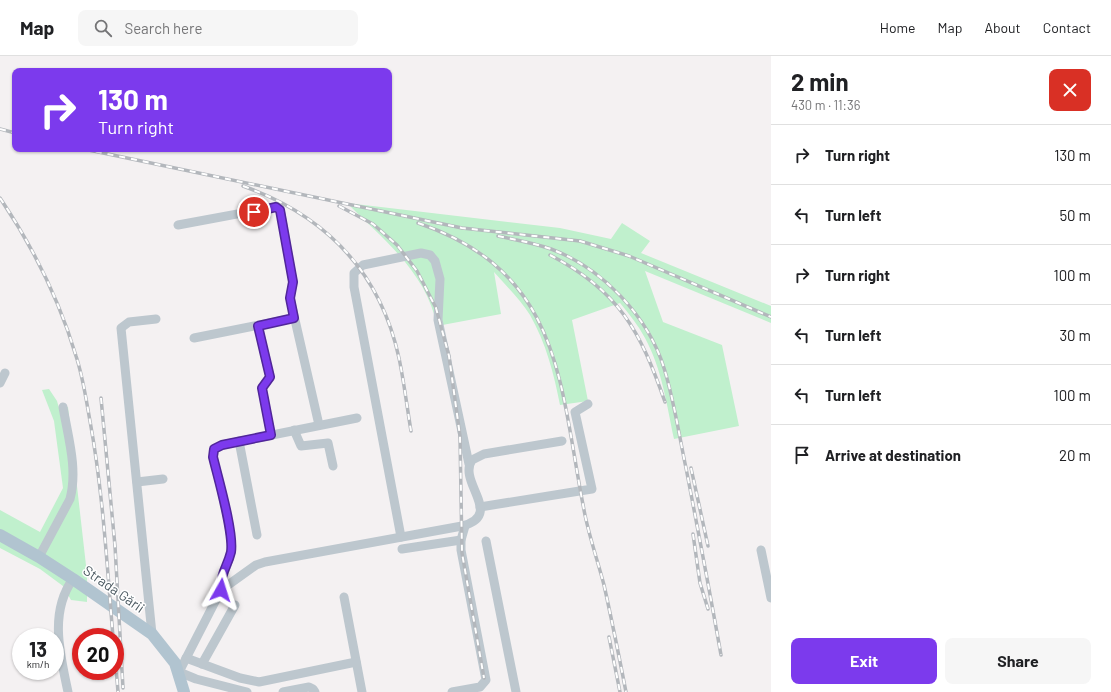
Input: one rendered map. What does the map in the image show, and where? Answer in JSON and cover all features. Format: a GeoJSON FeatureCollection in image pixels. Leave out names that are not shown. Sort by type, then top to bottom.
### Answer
{"type":"FeatureCollection","features":[{"type":"Feature","properties":{"kind":"main road","name":"Strada Gării"},"geometry":{"type":"LineString","coordinates":[[0,535],[39,557],[73,579],[152,634],[169,654],[179,672],[184,692]]}},
{"type":"Feature","properties":{"kind":"street"},"geometry":{"type":"LineString","coordinates":[[178,225],[276,207],[278,208],[293,282],[290,298],[319,425]]}},
{"type":"Feature","properties":{"kind":"street"},"geometry":{"type":"LineString","coordinates":[[247,692],[196,679],[179,672],[221,590],[256,565],[265,562],[465,526],[477,520],[480,513],[479,504],[470,478],[469,464],[438,320],[440,279],[434,261],[430,255],[421,253],[364,264],[354,273],[354,287],[401,537]]}},
{"type":"Feature","properties":{"kind":"street"},"geometry":{"type":"LineString","coordinates":[[194,338],[294,318]]}},
{"type":"Feature","properties":{"kind":"street"},"geometry":{"type":"LineString","coordinates":[[152,634],[121,328],[129,322],[156,319]]}},
{"type":"Feature","properties":{"kind":"street"},"geometry":{"type":"LineString","coordinates":[[258,326],[270,377],[262,388],[271,435]]}},
{"type":"Feature","properties":{"kind":"street"},"geometry":{"type":"LineString","coordinates":[[0,383],[6,374]]}},
{"type":"Feature","properties":{"kind":"street"},"geometry":{"type":"LineString","coordinates":[[479,504],[592,489],[574,412],[588,404]]}},
{"type":"Feature","properties":{"kind":"street"},"geometry":{"type":"LineString","coordinates":[[39,557],[70,499],[73,490],[73,471],[63,407]]}},
{"type":"Feature","properties":{"kind":"street"},"geometry":{"type":"LineString","coordinates":[[221,590],[221,577],[231,551],[230,533],[213,457],[214,449],[222,445],[239,441],[357,418]]}},
{"type":"Feature","properties":{"kind":"street"},"geometry":{"type":"LineString","coordinates":[[294,430],[301,446],[328,443],[333,466]]}},
{"type":"Feature","properties":{"kind":"street"},"geometry":{"type":"LineString","coordinates":[[239,441],[257,535]]}},
{"type":"Feature","properties":{"kind":"street"},"geometry":{"type":"LineString","coordinates":[[469,464],[474,458],[484,454],[562,441]]}},
{"type":"Feature","properties":{"kind":"street"},"geometry":{"type":"LineString","coordinates":[[137,482],[163,479]]}},
{"type":"Feature","properties":{"kind":"street"},"geometry":{"type":"LineString","coordinates":[[452,692],[480,687],[486,680],[462,553],[461,540],[465,526]]}},
{"type":"Feature","properties":{"kind":"street"},"geometry":{"type":"LineString","coordinates":[[402,549],[461,540]]}},
{"type":"Feature","properties":{"kind":"street"},"geometry":{"type":"LineString","coordinates":[[486,541],[516,692]]}},
{"type":"Feature","properties":{"kind":"street"},"geometry":{"type":"LineString","coordinates":[[761,550],[771,598]]}},
{"type":"Feature","properties":{"kind":"street"},"geometry":{"type":"LineString","coordinates":[[68,692],[59,640],[58,618],[61,600],[73,579]]}},
{"type":"Feature","properties":{"kind":"street"},"geometry":{"type":"LineString","coordinates":[[344,597],[362,692]]}},
{"type":"Feature","properties":{"kind":"street"},"geometry":{"type":"LineString","coordinates":[[202,664],[235,605]]}},
{"type":"Feature","properties":{"kind":"street"},"geometry":{"type":"LineString","coordinates":[[186,658],[240,678],[259,682],[356,662]]}},
{"type":"Feature","properties":{"kind":"street"},"geometry":{"type":"LineString","coordinates":[[283,692],[309,686],[314,689],[315,692]]}},
{"type":"Feature","properties":{"kind":"green space"},"geometry":{"type":"Polygon","coordinates":[[[347,203],[560,228],[611,239],[622,223],[650,241],[641,253],[771,306],[771,323],[645,271],[663,322],[722,345],[739,426],[674,439],[656,362],[645,338],[620,303],[572,320],[588,401],[560,405],[549,359],[536,326],[522,304],[494,272],[501,314],[437,326],[432,307],[424,289],[414,273],[389,244],[347,203]]]}},
{"type":"Feature","properties":{"kind":"green space"},"geometry":{"type":"Polygon","coordinates":[[[49,389],[57,401],[59,408],[68,407],[87,574],[87,602],[71,600],[63,586],[40,569],[0,548],[0,510],[40,532],[63,488],[54,421],[42,390],[49,389]]]}},
{"type":"Feature","properties":{"kind":"railway"},"geometry":{"type":"LineString","coordinates":[[0,129],[12,132]]}},
{"type":"Feature","properties":{"kind":"railway"},"geometry":{"type":"LineString","coordinates":[[98,152],[462,228],[580,241],[629,256],[771,317]]}},
{"type":"Feature","properties":{"kind":"railway"},"geometry":{"type":"LineString","coordinates":[[243,186],[273,198],[300,213],[324,231],[345,251],[363,273],[378,299],[390,327],[399,358],[411,431]]}},
{"type":"Feature","properties":{"kind":"railway"},"geometry":{"type":"LineString","coordinates":[[0,198],[23,235],[44,274],[62,314],[81,372],[98,475],[112,628]]}},
{"type":"Feature","properties":{"kind":"railway"},"geometry":{"type":"LineString","coordinates":[[339,206],[373,224],[397,245],[417,271],[436,308],[449,356],[460,436],[462,553],[484,678]]}},
{"type":"Feature","properties":{"kind":"railway"},"geometry":{"type":"LineString","coordinates":[[418,223],[466,245],[502,272],[529,304],[547,340],[559,380],[569,422],[585,515],[604,585],[626,692]]}},
{"type":"Feature","properties":{"kind":"railway"},"geometry":{"type":"LineString","coordinates":[[498,236],[532,243],[551,249],[570,257],[588,268],[621,296],[647,330],[657,349],[671,392],[721,655]]}},
{"type":"Feature","properties":{"kind":"railway"},"geometry":{"type":"LineString","coordinates":[[550,255],[594,283],[610,298],[624,315],[636,333],[646,354],[656,376],[665,402]]}},
{"type":"Feature","properties":{"kind":"railway"},"geometry":{"type":"LineString","coordinates":[[101,398],[115,546],[123,688]]}},
{"type":"Feature","properties":{"kind":"railway"},"geometry":{"type":"LineString","coordinates":[[691,468],[708,546]]}},
{"type":"Feature","properties":{"kind":"railway"},"geometry":{"type":"LineString","coordinates":[[693,534],[700,583],[708,609]]}},
{"type":"Feature","properties":{"kind":"railway"},"geometry":{"type":"LineString","coordinates":[[609,637],[620,692]]}},
{"type":"Feature","properties":{"kind":"railway"},"geometry":{"type":"LineString","coordinates":[[117,680],[118,692]]}},
{"type":"Feature","properties":{"kind":"route"},"geometry":{"type":"LineString","coordinates":[[221,590],[221,577],[231,551],[230,533],[213,457],[214,449],[222,445],[271,435],[262,388],[263,385],[269,381],[270,377],[258,326],[294,318],[290,298],[293,282],[280,210],[276,207],[254,212]]}}]}
